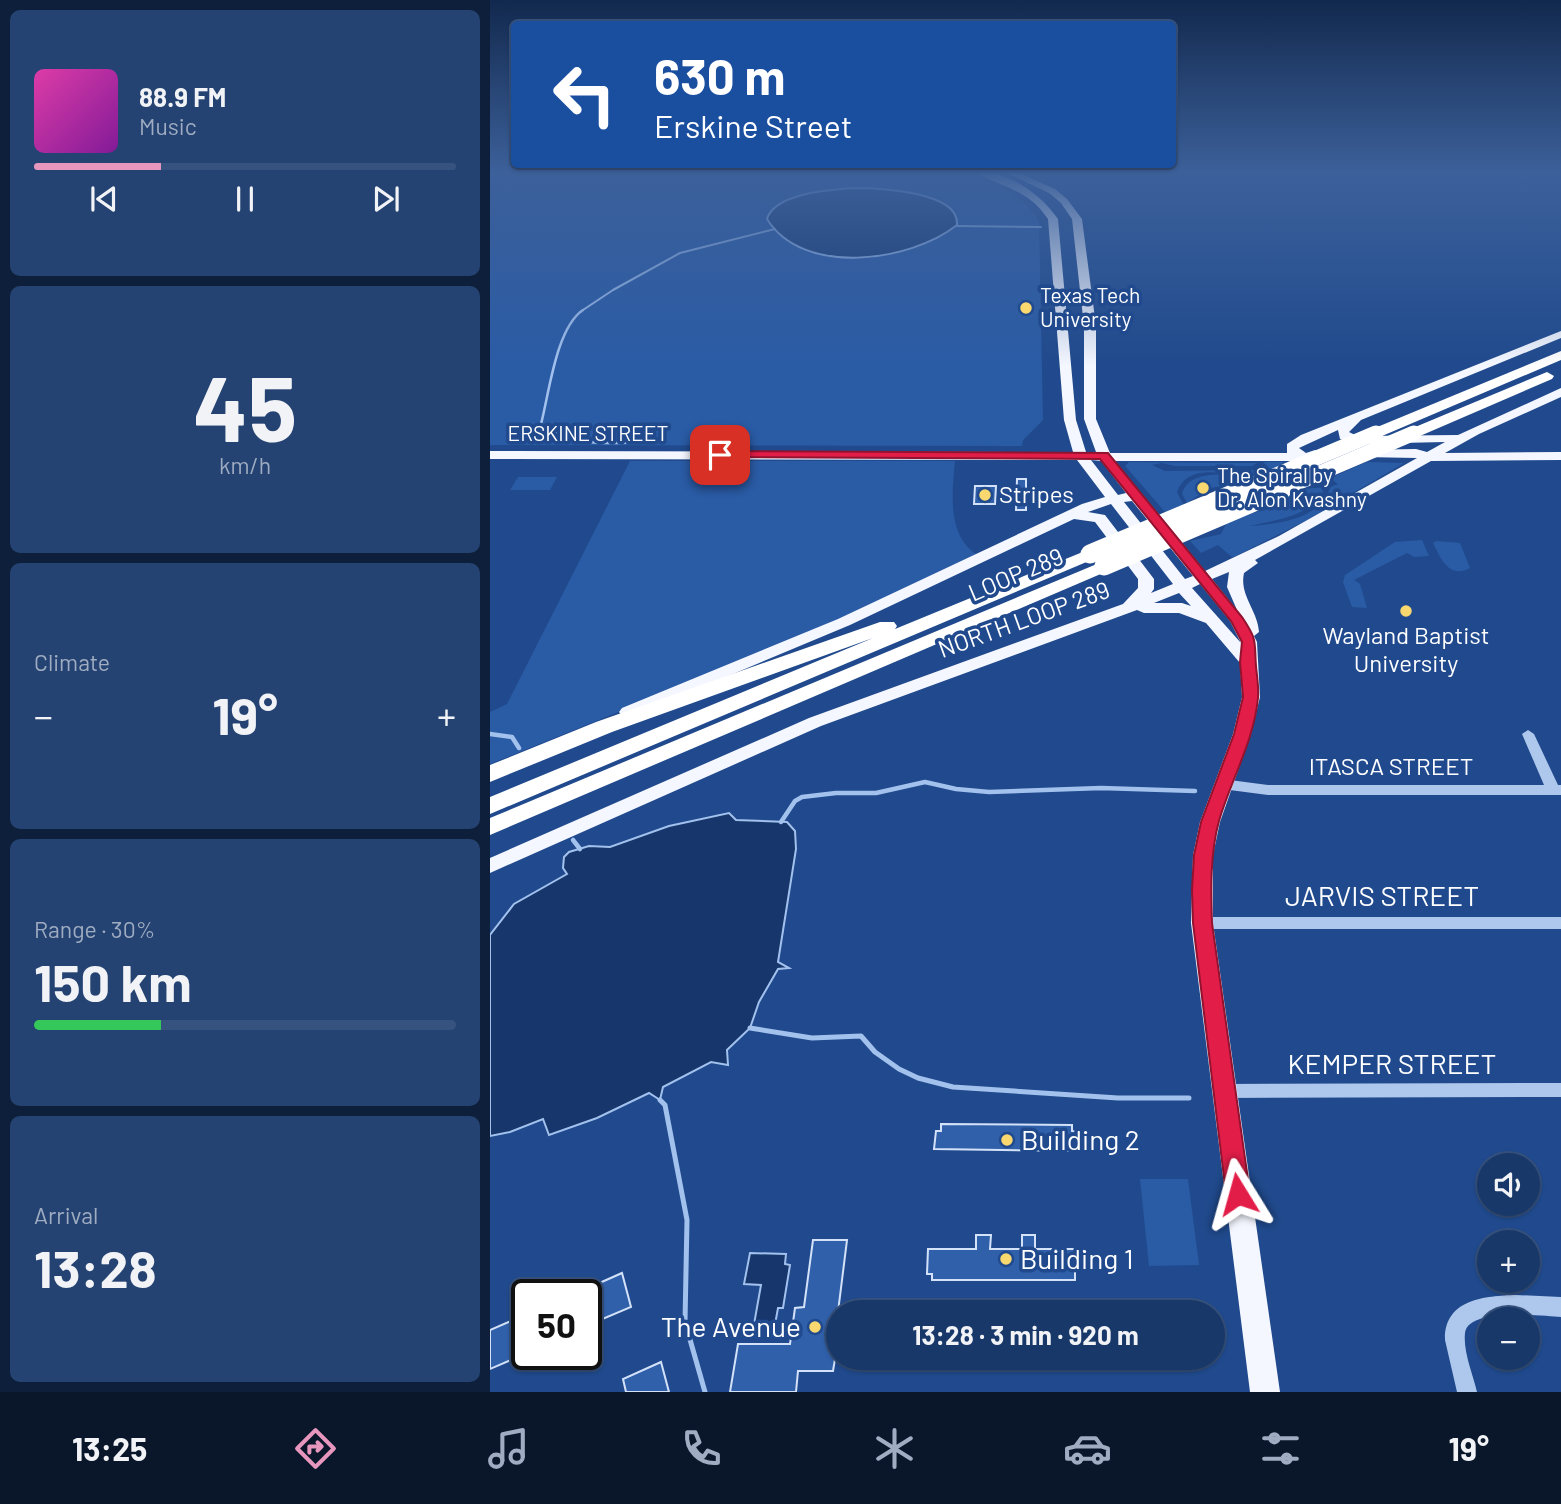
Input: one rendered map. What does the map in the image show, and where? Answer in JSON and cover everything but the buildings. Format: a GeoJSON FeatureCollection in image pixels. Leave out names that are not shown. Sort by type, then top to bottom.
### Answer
{"type":"FeatureCollection","features":[{"type":"Feature","properties":{"kind":"highway","name":"LOOP 289"},"geometry":{"type":"LineString","coordinates":[[490,827],[789,701],[1376,433],[1561,355]]}},
{"type":"Feature","properties":{"kind":"highway","name":"LOOP 289"},"geometry":{"type":"LineString","coordinates":[[490,806],[1480,407],[1561,370]]}},
{"type":"Feature","properties":{"kind":"highway"},"geometry":{"type":"LineString","coordinates":[[1480,407],[1561,381]]}},
{"type":"Feature","properties":{"kind":"highway"},"geometry":{"type":"LineString","coordinates":[[490,774],[615,723],[1071,558],[1097,560]]}},
{"type":"Feature","properties":{"kind":"highway"},"geometry":{"type":"LineString","coordinates":[[490,839],[530,818],[754,720],[789,701]]}},
{"type":"Feature","properties":{"kind":"main road"},"geometry":{"type":"LineString","coordinates":[[1054,236],[1070,420],[1080,455],[1214,624]]}},
{"type":"Feature","properties":{"kind":"main road"},"geometry":{"type":"LineString","coordinates":[[1081,236],[1090,326],[1090,419],[1094,435],[1104,455],[1237,620],[1248,652]]}},
{"type":"Feature","properties":{"kind":"main road"},"geometry":{"type":"LineString","coordinates":[[1292,450],[1294,445],[1306,438],[1561,334]]}},
{"type":"Feature","properties":{"kind":"main road","name":"NORTH LOOP 289"},"geometry":{"type":"LineString","coordinates":[[490,866],[815,722],[1123,610],[1203,578],[1284,539],[1380,486],[1429,453],[1561,392]]}},
{"type":"Feature","properties":{"kind":"main road"},"geometry":{"type":"LineString","coordinates":[[1359,416],[1343,429],[1345,436],[1362,441],[1435,441],[1469,434],[1477,443],[1503,449]]}},
{"type":"Feature","properties":{"kind":"main road","name":"ERSKINE STREET"},"geometry":{"type":"LineString","coordinates":[[490,455],[1310,455],[1561,449]]}},
{"type":"Feature","properties":{"kind":"main road","name":"ERSKINE STREET"},"geometry":{"type":"LineString","coordinates":[[1190,455],[1215,450],[1292,450],[1310,455]]}},
{"type":"Feature","properties":{"kind":"main road","name":"ERSKINE STREET"},"geometry":{"type":"LineString","coordinates":[[1429,453],[1554,456]]}},
{"type":"Feature","properties":{"kind":"main road"},"geometry":{"type":"LineString","coordinates":[[1380,486],[1454,464],[1554,456]]}},
{"type":"Feature","properties":{"kind":"main road"},"geometry":{"type":"LineString","coordinates":[[490,768],[844,622],[1099,502],[1136,496]]}},
{"type":"Feature","properties":{"kind":"main road"},"geometry":{"type":"LineString","coordinates":[[1068,516],[1083,514],[1100,518],[1146,579],[1146,589],[1123,610]]}},
{"type":"Feature","properties":{"kind":"main road"},"geometry":{"type":"LineString","coordinates":[[1265,1392],[1202,923],[1203,855],[1222,784],[1247,715],[1251,689],[1248,652],[1252,623],[1235,588],[1235,576],[1241,568],[1274,551],[1284,539]]}},
{"type":"Feature","properties":{"kind":"main road"},"geometry":{"type":"LineString","coordinates":[[1123,610],[1172,606],[1195,613],[1214,624],[1248,652]]}},
{"type":"Feature","properties":{"kind":"street"},"geometry":{"type":"LineString","coordinates":[[1528,734],[1557,790]]}},
{"type":"Feature","properties":{"kind":"street","name":"ITASCA STREET"},"geometry":{"type":"LineString","coordinates":[[1222,784],[1268,790],[1557,790]]}},
{"type":"Feature","properties":{"kind":"street","name":"JARVIS STREET"},"geometry":{"type":"LineString","coordinates":[[1202,923],[1561,923]]}},
{"type":"Feature","properties":{"kind":"street","name":"KEMPER STREET"},"geometry":{"type":"LineString","coordinates":[[1223,1091],[1561,1090]]}},
{"type":"Feature","properties":{"kind":"street"},"geometry":{"type":"LineString","coordinates":[[1467,1392],[1455,1332],[1457,1321],[1462,1316],[1484,1307],[1561,1307]]}},
{"type":"Feature","properties":{"kind":"shaded area"},"geometry":{"type":"Polygon","coordinates":[[[490,236],[1039,236],[1043,420],[1023,440],[1022,446],[490,445],[490,236]]]}},
{"type":"Feature","properties":{"kind":"shaded area"},"geometry":{"type":"Polygon","coordinates":[[[940,236],[913,248],[858,258],[805,250],[784,237],[940,236]]]}},
{"type":"Feature","properties":{"kind":"shaded area"},"geometry":{"type":"Polygon","coordinates":[[[630,461],[955,461],[953,499],[956,524],[960,536],[976,554],[791,642],[490,764],[490,712],[507,704],[630,461]]]}},
{"type":"Feature","properties":{"kind":"shaded area"},"geometry":{"type":"Polygon","coordinates":[[[1129,462],[1257,463],[1252,466],[1152,465],[1165,471],[1258,470],[1269,468],[1263,462],[1284,462],[1257,475],[1211,472],[1191,476],[1177,492],[1184,506],[1166,513],[1125,466],[1129,462]]]}},
{"type":"Feature","properties":{"kind":"shaded area"},"geometry":{"type":"Polygon","coordinates":[[[1367,462],[1404,463],[1307,520],[1236,556],[1232,557],[1218,545],[1201,553],[1190,541],[1221,534],[1226,524],[1244,515],[1265,510],[1304,489],[1325,487],[1320,497],[1303,511],[1249,526],[1272,524],[1308,513],[1325,498],[1330,487],[1338,484],[1330,478],[1367,462]]]}},
{"type":"Feature","properties":{"kind":"shaded area"},"geometry":{"type":"Polygon","coordinates":[[[1223,474],[1248,477],[1235,484],[1210,488],[1187,503],[1182,494],[1188,483],[1204,476],[1223,474]]]}},
{"type":"Feature","properties":{"kind":"shaded area"},"geometry":{"type":"Polygon","coordinates":[[[518,477],[557,477],[550,490],[510,490],[518,477]]]}},
{"type":"Feature","properties":{"kind":"shaded area"},"geometry":{"type":"Polygon","coordinates":[[[1422,540],[1429,556],[1414,557],[1407,553],[1354,580],[1360,584],[1367,608],[1352,607],[1343,582],[1345,575],[1395,542],[1422,540]]]}},
{"type":"Feature","properties":{"kind":"shaded area"},"geometry":{"type":"Polygon","coordinates":[[[1433,543],[1460,543],[1470,568],[1456,571],[1447,566],[1433,543]]]}},
{"type":"Feature","properties":{"kind":"shaded area"},"geometry":{"type":"Polygon","coordinates":[[[729,813],[736,820],[787,822],[795,831],[796,849],[778,962],[789,968],[778,969],[759,1002],[750,1028],[727,1050],[728,1065],[711,1062],[663,1087],[660,1100],[649,1093],[597,1118],[549,1135],[543,1119],[510,1132],[490,1136],[490,935],[514,904],[567,874],[563,868],[564,857],[569,852],[589,846],[610,847],[669,826],[729,813]]]}},
{"type":"Feature","properties":{"kind":"shaded area"},"geometry":{"type":"Polygon","coordinates":[[[1140,1179],[1188,1179],[1199,1265],[1149,1266],[1140,1179]]]}},
{"type":"Feature","properties":{"kind":"shaded area"},"geometry":{"type":"Polygon","coordinates":[[[750,1253],[786,1254],[785,1264],[790,1265],[783,1308],[778,1308],[774,1330],[753,1330],[761,1285],[744,1284],[750,1253]]]}},
{"type":"Feature","properties":{"kind":"waterway"},"geometry":{"type":"LineString","coordinates":[[583,310],[680,253],[747,236]]}},
{"type":"Feature","properties":{"kind":"waterway"},"geometry":{"type":"LineString","coordinates":[[583,310],[566,331],[560,346],[541,424],[577,440],[602,443],[642,442]]}},
{"type":"Feature","properties":{"kind":"waterway"},"geometry":{"type":"LineString","coordinates":[[490,734],[512,737],[519,748]]}},
{"type":"Feature","properties":{"kind":"waterway"},"geometry":{"type":"LineString","coordinates":[[781,822],[795,801],[802,797],[836,793],[876,793],[925,782],[956,789],[989,792],[1101,788],[1195,791]]}},
{"type":"Feature","properties":{"kind":"waterway"},"geometry":{"type":"LineString","coordinates":[[573,840],[580,849]]}},
{"type":"Feature","properties":{"kind":"waterway"},"geometry":{"type":"LineString","coordinates":[[750,1028],[812,1038],[861,1036],[875,1052],[899,1069],[918,1078],[953,1087],[1118,1098],[1189,1098]]}},
{"type":"Feature","properties":{"kind":"waterway"},"geometry":{"type":"LineString","coordinates":[[660,1100],[665,1105],[687,1220],[685,1322],[705,1392]]}},
{"type":"Feature","properties":{"kind":"place","name":"Texas Tech University"},"geometry":{"type":"Point","coordinates":[1026,308]}},
{"type":"Feature","properties":{"kind":"place","name":"The Spiral by Dr. Alon Kvashny"},"geometry":{"type":"Point","coordinates":[1203,488]}},
{"type":"Feature","properties":{"kind":"place","name":"Stripes"},"geometry":{"type":"Point","coordinates":[985,495]}},
{"type":"Feature","properties":{"kind":"place","name":"Wayland Baptist University"},"geometry":{"type":"Point","coordinates":[1406,611]}},
{"type":"Feature","properties":{"kind":"place","name":"Building 2"},"geometry":{"type":"Point","coordinates":[1007,1140]}},
{"type":"Feature","properties":{"kind":"place","name":"Building 1"},"geometry":{"type":"Point","coordinates":[1006,1259]}},
{"type":"Feature","properties":{"kind":"place","name":"The Avenue"},"geometry":{"type":"Point","coordinates":[815,1327]}},
{"type":"Feature","properties":{"kind":"route"},"geometry":{"type":"LineString","coordinates":[[720,455],[1104,455],[1237,620],[1249,642],[1251,697],[1242,734],[1210,822],[1203,855],[1202,923],[1238,1194]]}}]}
